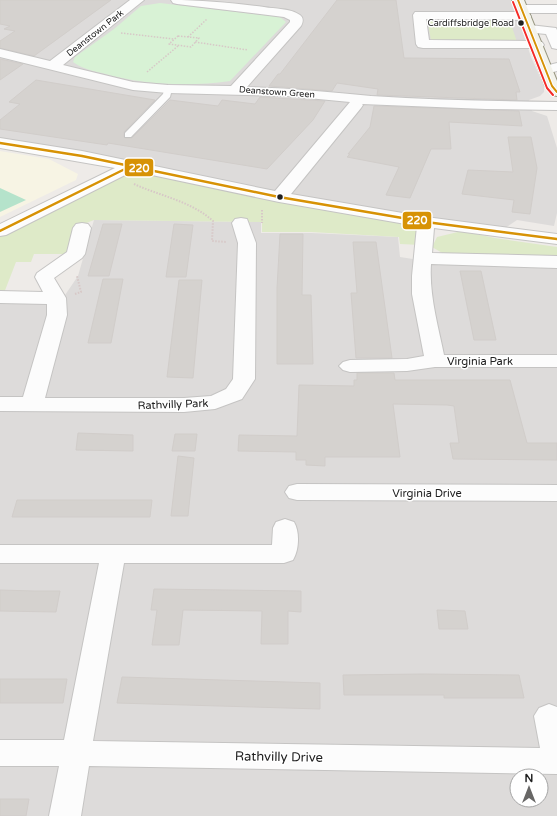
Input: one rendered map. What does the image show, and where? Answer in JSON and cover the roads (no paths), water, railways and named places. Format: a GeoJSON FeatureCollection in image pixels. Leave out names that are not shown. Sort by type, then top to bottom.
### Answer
{"type":"FeatureCollection","features":[{"type":"Feature","properties":{"kind":"main road"},"geometry":{"type":"LineString","coordinates":[[521,8],[537,45],[552,69],[552,86],[557,92]]}},
{"type":"Feature","properties":{"kind":"street","name":"Deanstown Park"},"geometry":{"type":"LineString","coordinates":[[52,66],[138,0]]}},
{"type":"Feature","properties":{"kind":"street"},"geometry":{"type":"LineString","coordinates":[[177,0],[225,3],[287,14],[296,18],[296,23],[236,90]]}},
{"type":"Feature","properties":{"kind":"street"},"geometry":{"type":"LineString","coordinates":[[537,45],[423,44],[419,15],[521,8],[557,9]]}},
{"type":"Feature","properties":{"kind":"street"},"geometry":{"type":"LineString","coordinates":[[530,29],[551,31],[557,45]]}},
{"type":"Feature","properties":{"kind":"street","name":"Deanstown Green"},"geometry":{"type":"LineString","coordinates":[[0,54],[133,86],[168,89],[287,92],[380,101],[557,106]]}},
{"type":"Feature","properties":{"kind":"street"},"geometry":{"type":"LineString","coordinates":[[279,197],[356,105]]}},
{"type":"Feature","properties":{"kind":"street"},"geometry":{"type":"LineString","coordinates":[[0,143],[82,156],[125,169],[279,197],[426,222],[557,239]]}},
{"type":"Feature","properties":{"kind":"street"},"geometry":{"type":"LineString","coordinates":[[0,231],[125,169]]}},
{"type":"Feature","properties":{"kind":"street","name":"Virginia Park"},"geometry":{"type":"LineString","coordinates":[[426,222],[422,258],[422,294],[435,361],[557,361]]}},
{"type":"Feature","properties":{"kind":"street"},"geometry":{"type":"LineString","coordinates":[[32,404],[57,315],[56,298],[44,277],[76,254],[82,228]]}},
{"type":"Feature","properties":{"kind":"street","name":"Rathvilly Park"},"geometry":{"type":"LineString","coordinates":[[0,404],[184,405],[214,402],[234,394],[244,379],[244,233]]}},
{"type":"Feature","properties":{"kind":"street"},"geometry":{"type":"LineString","coordinates":[[422,258],[557,262]]}},
{"type":"Feature","properties":{"kind":"street"},"geometry":{"type":"LineString","coordinates":[[0,297],[56,298]]}},
{"type":"Feature","properties":{"kind":"street"},"geometry":{"type":"LineString","coordinates":[[350,366],[407,365],[435,361]]}},
{"type":"Feature","properties":{"kind":"street","name":"Virginia Drive"},"geometry":{"type":"LineString","coordinates":[[297,492],[557,494]]}},
{"type":"Feature","properties":{"kind":"street"},"geometry":{"type":"LineString","coordinates":[[0,554],[284,554],[284,528]]}},
{"type":"Feature","properties":{"kind":"street"},"geometry":{"type":"LineString","coordinates":[[65,816],[113,555]]}},
{"type":"Feature","properties":{"kind":"street"},"geometry":{"type":"LineString","coordinates":[[549,716],[557,756]]}},
{"type":"Feature","properties":{"kind":"street","name":"Rathvilly Drive"},"geometry":{"type":"LineString","coordinates":[[0,753],[557,761]]}},
{"type":"Feature","properties":{"kind":"lane"},"geometry":{"type":"LineString","coordinates":[[128,135],[167,95],[168,89]]}},
{"type":"Feature","properties":{"kind":"place","name":"Cardiffsbridge Road"},"geometry":{"type":"Point","coordinates":[521,23]}}]}
